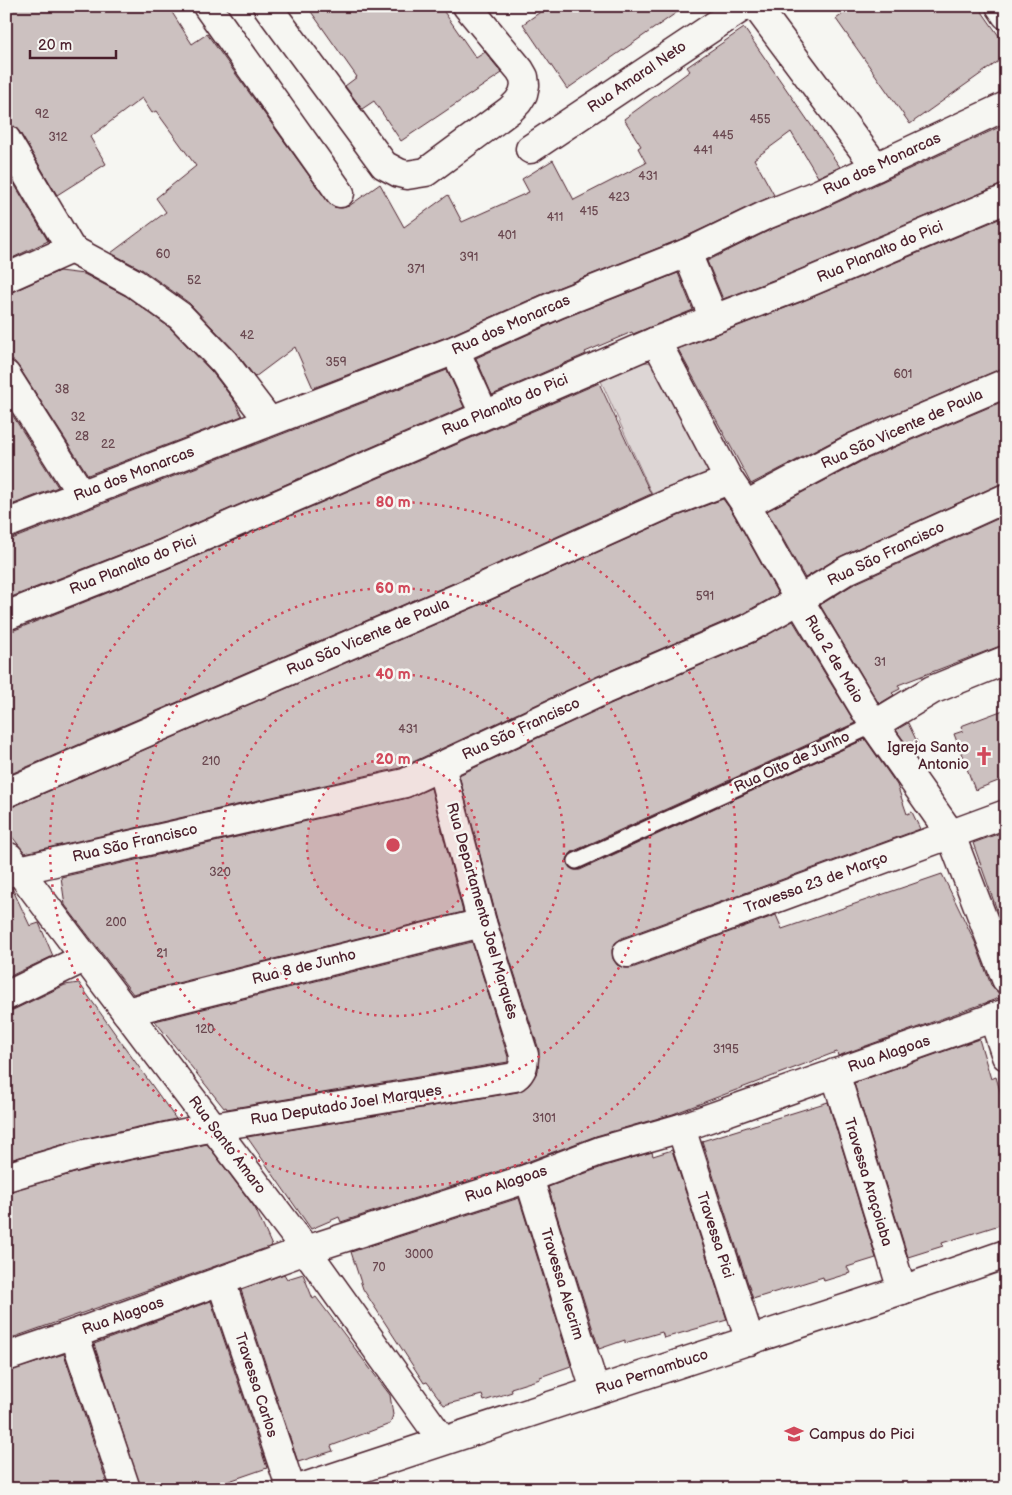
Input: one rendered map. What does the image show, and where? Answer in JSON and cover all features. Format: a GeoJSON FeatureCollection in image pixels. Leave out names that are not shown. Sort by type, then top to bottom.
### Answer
{"type":"FeatureCollection","features":[{"type":"Feature","properties":{"kind":"street"},"geometry":{"type":"LineString","coordinates":[[207,6],[340,193]]}},
{"type":"Feature","properties":{"kind":"street"},"geometry":{"type":"LineString","coordinates":[[267,6],[384,165],[399,173],[407,174],[426,172],[510,110],[523,94],[524,77],[520,70],[468,6]]}},
{"type":"Feature","properties":{"kind":"street","name":"Rua Amaral Neto"},"geometry":{"type":"LineString","coordinates":[[530,148],[744,6]]}},
{"type":"Feature","properties":{"kind":"street"},"geometry":{"type":"LineString","coordinates":[[756,6],[876,167]]}},
{"type":"Feature","properties":{"kind":"street"},"geometry":{"type":"LineString","coordinates":[[1000,6],[1006,15]]}},
{"type":"Feature","properties":{"kind":"street","name":"Rua dos Monarcas"},"geometry":{"type":"LineString","coordinates":[[6,524],[455,350],[558,304],[687,253],[1006,106]]}},
{"type":"Feature","properties":{"kind":"street"},"geometry":{"type":"LineString","coordinates":[[6,139],[71,249],[134,283],[180,316],[224,362],[269,421]]}},
{"type":"Feature","properties":{"kind":"street","name":"Rua Planalto do Pici"},"geometry":{"type":"LineString","coordinates":[[6,616],[160,555],[656,340],[795,288],[1006,200]]}},
{"type":"Feature","properties":{"kind":"street"},"geometry":{"type":"LineString","coordinates":[[6,278],[71,249]]}},
{"type":"Feature","properties":{"kind":"street"},"geometry":{"type":"LineString","coordinates":[[687,253],[714,319]]}},
{"type":"Feature","properties":{"kind":"street","name":"Rua 2 de Maio"},"geometry":{"type":"LineString","coordinates":[[656,340],[728,480],[746,504],[799,600],[874,725],[950,834],[1006,979]]}},
{"type":"Feature","properties":{"kind":"street"},"geometry":{"type":"LineString","coordinates":[[455,350],[484,414]]}},
{"type":"Feature","properties":{"kind":"street"},"geometry":{"type":"LineString","coordinates":[[6,375],[82,494]]}},
{"type":"Feature","properties":{"kind":"street","name":"Rua São Vicente de Paula"},"geometry":{"type":"LineString","coordinates":[[746,504],[855,447],[1006,383]]}},
{"type":"Feature","properties":{"kind":"street","name":"Rua São Vicente de Paula"},"geometry":{"type":"LineString","coordinates":[[6,793],[528,567],[672,502],[728,480]]}},
{"type":"Feature","properties":{"kind":"street","name":"Rua São Francisco"},"geometry":{"type":"LineString","coordinates":[[10,866],[405,783],[604,690],[749,628],[847,570],[1006,498]]}},
{"type":"Feature","properties":{"kind":"street","name":"Rua Oito de Junho"},"geometry":{"type":"LineString","coordinates":[[874,725],[932,690],[1006,660]]}},
{"type":"Feature","properties":{"kind":"street","name":"Rua Departamento Joel Marquês"},"geometry":{"type":"LineString","coordinates":[[441,766],[482,923],[524,1055]]}},
{"type":"Feature","properties":{"kind":"street","name":"Travessa 23 de Março"},"geometry":{"type":"LineString","coordinates":[[627,953],[1006,814]]}},
{"type":"Feature","properties":{"kind":"street","name":"Rua Santo Amaro"},"geometry":{"type":"LineString","coordinates":[[10,866],[126,1012],[306,1250],[442,1440]]}},
{"type":"Feature","properties":{"kind":"street","name":"Rua 8 de Junho"},"geometry":{"type":"LineString","coordinates":[[126,1012],[482,923]]}},
{"type":"Feature","properties":{"kind":"street"},"geometry":{"type":"LineString","coordinates":[[6,996],[84,958]]}},
{"type":"Feature","properties":{"kind":"street"},"geometry":{"type":"LineString","coordinates":[[999,1015],[1006,1056]]}},
{"type":"Feature","properties":{"kind":"street","name":"Rua Alagoas"},"geometry":{"type":"LineString","coordinates":[[6,1357],[306,1250],[528,1178],[600,1152],[681,1128],[999,1015]]}},
{"type":"Feature","properties":{"kind":"street","name":"Rua Deputado Joel Marques"},"geometry":{"type":"LineString","coordinates":[[6,1177],[84,1154],[213,1127],[515,1077],[523,1068],[524,1055]]}},
{"type":"Feature","properties":{"kind":"street","name":"Travessa Araçoiaba"},"geometry":{"type":"LineString","coordinates":[[834,1073],[902,1290]]}},
{"type":"Feature","properties":{"kind":"street","name":"Travessa Pici"},"geometry":{"type":"LineString","coordinates":[[681,1128],[750,1341]]}},
{"type":"Feature","properties":{"kind":"street","name":"Travessa Alecrim"},"geometry":{"type":"LineString","coordinates":[[528,1178],[595,1390]]}},
{"type":"Feature","properties":{"kind":"street","name":"Rua Pernambuco"},"geometry":{"type":"LineString","coordinates":[[298,1489],[442,1440],[750,1341],[1006,1254]]}},
{"type":"Feature","properties":{"kind":"street","name":"Travessa Carlos"},"geometry":{"type":"LineString","coordinates":[[222,1281],[291,1489]]}},
{"type":"Feature","properties":{"kind":"street"},"geometry":{"type":"LineString","coordinates":[[74,1334],[126,1489]]}},
{"type":"Feature","properties":{"kind":"lane","name":"Rua Oito de Junho"},"geometry":{"type":"LineString","coordinates":[[576,861],[874,725]]}},
{"type":"Feature","properties":{"kind":"shaded area"},"geometry":{"type":"Polygon","coordinates":[[[643,362],[654,363],[711,470],[708,475],[655,501],[601,381],[643,362]]]}},
{"type":"Feature","properties":{"kind":"shaded area"},"geometry":{"type":"Polygon","coordinates":[[[823,1486],[934,1487],[936,1489],[791,1489],[823,1486]]]}},
{"type":"Feature","properties":{"kind":"building"},"geometry":{"type":"Polygon","coordinates":[[[6,6],[168,6],[192,44],[207,34],[328,202],[334,207],[342,208],[349,206],[380,184],[404,227],[448,195],[462,222],[529,192],[522,179],[553,160],[574,200],[646,163],[638,148],[641,146],[624,119],[690,71],[687,67],[744,28],[840,167],[818,177],[791,132],[754,159],[774,195],[681,239],[552,290],[449,336],[313,388],[295,347],[255,377],[235,351],[189,303],[143,270],[111,253],[166,212],[156,198],[196,166],[156,111],[152,113],[142,98],[90,137],[106,164],[57,195],[19,131],[14,126],[6,123],[6,6]]]}},
{"type":"Feature","properties":{"kind":"building"},"geometry":{"type":"Polygon","coordinates":[[[307,6],[440,6],[476,58],[485,52],[502,73],[401,141],[374,101],[362,109],[345,86],[357,77],[307,6]]]}},
{"type":"Feature","properties":{"kind":"building"},"geometry":{"type":"Polygon","coordinates":[[[549,6],[686,6],[567,89],[523,24],[549,6]]]}},
{"type":"Feature","properties":{"kind":"building"},"geometry":{"type":"Polygon","coordinates":[[[854,6],[978,6],[1006,46],[1006,56],[910,124],[836,19],[854,6]]]}},
{"type":"Feature","properties":{"kind":"building"},"geometry":{"type":"Polygon","coordinates":[[[1006,124],[1006,184],[789,274],[723,299],[707,261],[772,229],[825,208],[1006,124]]]}},
{"type":"Feature","properties":{"kind":"building"},"geometry":{"type":"Polygon","coordinates":[[[6,170],[48,241],[6,261],[6,170]]]}},
{"type":"Feature","properties":{"kind":"building"},"geometry":{"type":"Polygon","coordinates":[[[1006,216],[1006,368],[849,433],[751,484],[678,349],[801,302],[1006,216]]]}},
{"type":"Feature","properties":{"kind":"building"},"geometry":{"type":"Polygon","coordinates":[[[59,271],[84,274],[126,296],[170,328],[212,372],[235,402],[242,416],[88,475],[19,367],[14,361],[6,360],[6,293],[59,271]]]}},
{"type":"Feature","properties":{"kind":"building"},"geometry":{"type":"Polygon","coordinates":[[[678,273],[693,310],[633,334],[632,332],[492,395],[476,358],[564,318],[678,273]]]}},
{"type":"Feature","properties":{"kind":"building"},"geometry":{"type":"Polygon","coordinates":[[[447,370],[464,407],[155,541],[6,599],[6,539],[12,539],[447,370]]]}},
{"type":"Feature","properties":{"kind":"building"},"geometry":{"type":"Polygon","coordinates":[[[599,383],[651,494],[477,573],[6,776],[6,631],[12,631],[167,569],[599,383]]]}},
{"type":"Feature","properties":{"kind":"building"},"geometry":{"type":"Polygon","coordinates":[[[1006,400],[1006,483],[1000,484],[841,556],[805,578],[767,511],[862,461],[1006,400]]]}},
{"type":"Feature","properties":{"kind":"building"},"geometry":{"type":"Polygon","coordinates":[[[6,405],[58,487],[6,507],[6,405]]]}},
{"type":"Feature","properties":{"kind":"building"},"geometry":{"type":"Polygon","coordinates":[[[723,499],[733,513],[778,594],[742,614],[598,676],[400,768],[25,853],[6,829],[6,808],[489,601],[678,516],[723,499]]]}},
{"type":"Feature","properties":{"kind":"building"},"geometry":{"type":"Polygon","coordinates":[[[1006,515],[1006,645],[898,685],[900,689],[892,693],[894,695],[879,704],[820,605],[854,584],[1006,515]]]}},
{"type":"Feature","properties":{"kind":"building"},"geometry":{"type":"Polygon","coordinates":[[[793,621],[855,723],[572,852],[567,860],[568,865],[575,870],[580,870],[865,739],[897,785],[907,814],[912,812],[920,829],[622,938],[615,943],[612,950],[613,959],[617,965],[624,968],[632,968],[776,915],[782,929],[942,874],[975,942],[991,985],[1002,997],[838,1056],[837,1052],[831,1054],[673,1114],[596,1136],[524,1163],[341,1222],[339,1217],[311,1229],[247,1137],[518,1092],[529,1085],[538,1071],[539,1050],[497,919],[459,775],[610,704],[755,642],[793,621]]]}},
{"type":"Feature","properties":{"kind":"building","name":"Igreja Santo Antonio"},"geometry":{"type":"Polygon","coordinates":[[[1006,709],[1006,778],[975,790],[954,734],[963,731],[961,726],[1006,709]]]}},
{"type":"Feature","properties":{"kind":"building"},"geometry":{"type":"Polygon","coordinates":[[[908,723],[920,748],[912,752],[896,730],[908,723]]]}},
{"type":"Feature","properties":{"kind":"building"},"geometry":{"type":"Polygon","coordinates":[[[431,788],[463,912],[133,994],[65,905],[61,877],[408,798],[431,788]]]}},
{"type":"Feature","properties":{"kind":"building"},"geometry":{"type":"Polygon","coordinates":[[[1006,831],[1006,927],[1003,927],[973,843],[1006,831]]]}},
{"type":"Feature","properties":{"kind":"building"},"geometry":{"type":"Polygon","coordinates":[[[6,888],[12,888],[30,926],[39,923],[53,956],[6,978],[6,888]]]}},
{"type":"Feature","properties":{"kind":"building"},"geometry":{"type":"Polygon","coordinates":[[[472,942],[508,1062],[227,1109],[226,1107],[224,1108],[155,1021],[472,942]]]}},
{"type":"Feature","properties":{"kind":"building"},"geometry":{"type":"Polygon","coordinates":[[[79,983],[176,1119],[82,1139],[6,1161],[6,1011],[13,1010],[65,985],[79,983]]]}},
{"type":"Feature","properties":{"kind":"building"},"geometry":{"type":"Polygon","coordinates":[[[979,1039],[991,1079],[996,1077],[1006,1111],[1006,1223],[942,1243],[943,1246],[908,1257],[854,1083],[979,1039]]]}},
{"type":"Feature","properties":{"kind":"building"},"geometry":{"type":"Polygon","coordinates":[[[828,1102],[876,1258],[847,1267],[850,1273],[824,1281],[823,1277],[753,1299],[702,1141],[828,1102]]]}},
{"type":"Feature","properties":{"kind":"building"},"geometry":{"type":"Polygon","coordinates":[[[207,1144],[255,1208],[272,1246],[6,1340],[6,1192],[89,1169],[207,1144]]]}},
{"type":"Feature","properties":{"kind":"building"},"geometry":{"type":"Polygon","coordinates":[[[672,1150],[727,1320],[664,1338],[662,1332],[625,1343],[625,1340],[599,1349],[548,1187],[605,1166],[652,1152],[653,1156],[672,1150]]]}},
{"type":"Feature","properties":{"kind":"building"},"geometry":{"type":"Polygon","coordinates":[[[519,1198],[571,1366],[540,1377],[540,1379],[511,1388],[512,1392],[484,1401],[482,1395],[444,1405],[427,1382],[424,1383],[363,1289],[351,1252],[519,1198]]]}},
{"type":"Feature","properties":{"kind":"building"},"geometry":{"type":"Polygon","coordinates":[[[284,1274],[287,1279],[303,1274],[313,1299],[316,1297],[390,1395],[393,1415],[390,1424],[331,1446],[333,1451],[298,1462],[241,1290],[284,1274]]]}},
{"type":"Feature","properties":{"kind":"building"},"geometry":{"type":"Polygon","coordinates":[[[211,1301],[267,1468],[206,1489],[141,1489],[94,1344],[211,1301]]]}},
{"type":"Feature","properties":{"kind":"building"},"geometry":{"type":"Polygon","coordinates":[[[64,1354],[109,1489],[6,1489],[6,1372],[64,1354]]]}},
{"type":"Feature","properties":{"kind":"place","name":"Igreja Santo Antonio"},"geometry":{"type":"Point","coordinates":[984,756]}},
{"type":"Feature","properties":{"kind":"place","name":"Campus do Pici"},"geometry":{"type":"Point","coordinates":[794,1434]}}]}
